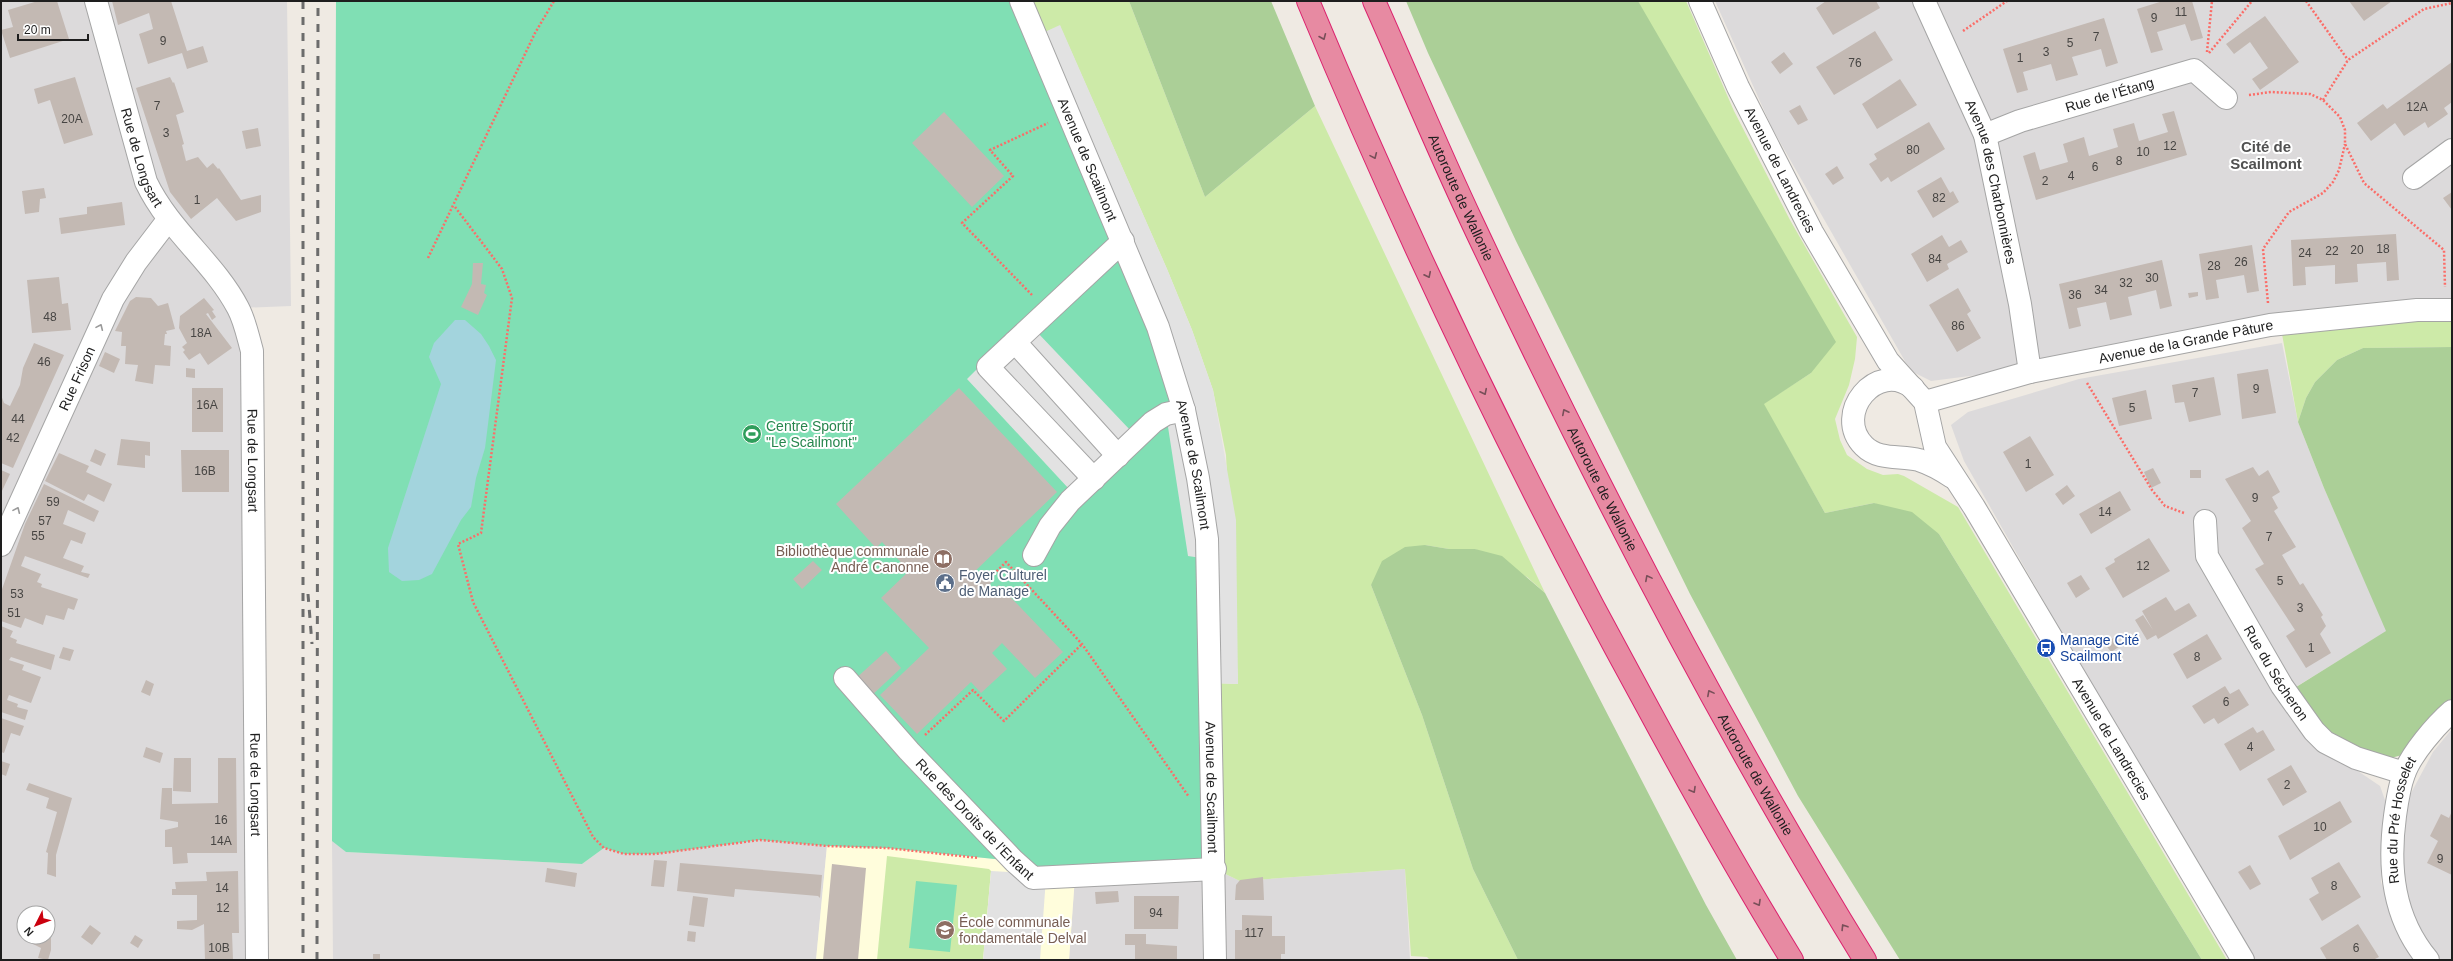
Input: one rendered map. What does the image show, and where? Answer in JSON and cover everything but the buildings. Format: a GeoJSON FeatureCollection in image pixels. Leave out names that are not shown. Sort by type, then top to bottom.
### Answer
{"type":"FeatureCollection","features":[{"type":"Feature","properties":{"kind":"highway"},"geometry":{"type":"LineString","coordinates":[[1308,1],[1413,245],[1578,581],[1674,756],[1792,960]]}},
{"type":"Feature","properties":{"kind":"highway","name":"Autoroute de Wallonie"},"geometry":{"type":"LineString","coordinates":[[1374,1],[1476,230],[1636,556],[1728,726],[1825,895],[1865,960]]}},
{"type":"Feature","properties":{"kind":"street","name":"Rue de Longsart"},"geometry":{"type":"LineString","coordinates":[[96,1],[146,182],[156,203],[168,220],[228,292],[238,308],[252,351],[257,960]]}},
{"type":"Feature","properties":{"kind":"street","name":"Avenue de Scailmont"},"geometry":{"type":"LineString","coordinates":[[1021,1],[1158,327],[1184,410],[1198,478],[1208,539],[1215,869],[1214,960]]}},
{"type":"Feature","properties":{"kind":"street","name":"Avenue de Landrecies"},"geometry":{"type":"LineString","coordinates":[[1700,1],[1763,137],[1812,232],[1871,333],[1898,374],[1924,405],[1935,447],[1953,477],[1974,507],[2243,960]]}},
{"type":"Feature","properties":{"kind":"street","name":"Avenue des Charbonnières"},"geometry":{"type":"LineString","coordinates":[[1924,1],[1985,136],[2020,304],[2030,372]]}},
{"type":"Feature","properties":{"kind":"street","name":"Rue de l'Étang"},"geometry":{"type":"LineString","coordinates":[[1985,136],[2020,121],[2194,70],[2226,98]]}},
{"type":"Feature","properties":{"kind":"street"},"geometry":{"type":"LineString","coordinates":[[2414,178],[2452,150]]}},
{"type":"Feature","properties":{"kind":"street","name":"Rue Frison"},"geometry":{"type":"LineString","coordinates":[[1,545],[113,299],[136,262],[168,220]]}},
{"type":"Feature","properties":{"kind":"street"},"geometry":{"type":"LineString","coordinates":[[1094,478],[988,367],[1123,241]]}},
{"type":"Feature","properties":{"kind":"street","name":"Avenue de la Grande Pâture"},"geometry":{"type":"LineString","coordinates":[[1924,405],[2030,372],[2270,325],[2385,312],[2449,310]]}},
{"type":"Feature","properties":{"kind":"street"},"geometry":{"type":"LineString","coordinates":[[1865,390],[1871,371],[1871,333]]}},
{"type":"Feature","properties":{"kind":"street"},"geometry":{"type":"LineString","coordinates":[[1015,342],[1118,456]]}},
{"type":"Feature","properties":{"kind":"street"},"geometry":{"type":"LineString","coordinates":[[1887,381],[1899,382],[1910,386],[1924,405],[1926,433],[1920,443],[1910,452],[1899,456],[1886,457],[1874,453],[1864,446],[1857,436],[1853,424],[1853,412],[1857,400],[1865,390],[1875,384],[1887,381]]}},
{"type":"Feature","properties":{"kind":"street"},"geometry":{"type":"LineString","coordinates":[[1034,555],[1050,526],[1070,501],[1153,422],[1166,414],[1184,410]]}},
{"type":"Feature","properties":{"kind":"street"},"geometry":{"type":"LineString","coordinates":[[1899,456],[1930,464],[1953,477]]}},
{"type":"Feature","properties":{"kind":"street","name":"Rue du Sécheron"},"geometry":{"type":"LineString","coordinates":[[2205,521],[2207,556],[2282,686],[2314,731],[2325,742],[2356,758],[2404,773]]}},
{"type":"Feature","properties":{"kind":"street","name":"Rue des Droits de l'Enfant"},"geometry":{"type":"LineString","coordinates":[[845,678],[909,751],[1014,861],[1033,878],[1215,869]]}},
{"type":"Feature","properties":{"kind":"street","name":"Rue du Pré Hosselet"},"geometry":{"type":"LineString","coordinates":[[2428,960],[2412,937],[2403,918],[2392,880],[2394,826],[2404,773],[2426,740],[2452,711]]}},
{"type":"Feature","properties":{"kind":"path"},"geometry":{"type":"LineString","coordinates":[[428,258],[454,207],[535,33],[554,1]]}},
{"type":"Feature","properties":{"kind":"path"},"geometry":{"type":"LineString","coordinates":[[1943,44],[2007,1]]}},
{"type":"Feature","properties":{"kind":"path"},"geometry":{"type":"LineString","coordinates":[[2212,1],[2207,55],[2252,1]]}},
{"type":"Feature","properties":{"kind":"path"},"geometry":{"type":"LineString","coordinates":[[2306,1],[2348,60]]}},
{"type":"Feature","properties":{"kind":"path"},"geometry":{"type":"LineString","coordinates":[[2323,100],[2348,60],[2424,9],[2452,3]]}},
{"type":"Feature","properties":{"kind":"path"},"geometry":{"type":"LineString","coordinates":[[2226,98],[2271,92],[2310,94],[2323,100],[2340,117],[2345,130],[2345,144],[2339,170],[2333,182],[2323,193],[2289,212],[2263,249],[2270,325]]}},
{"type":"Feature","properties":{"kind":"path"},"geometry":{"type":"LineString","coordinates":[[1047,312],[962,223],[1013,176],[990,150],[1068,113]]}},
{"type":"Feature","properties":{"kind":"path"},"geometry":{"type":"LineString","coordinates":[[2345,144],[2364,183],[2444,250],[2449,310]]}},
{"type":"Feature","properties":{"kind":"path"},"geometry":{"type":"LineString","coordinates":[[454,207],[502,269],[512,298],[481,533],[458,544],[473,602],[593,837],[604,848],[624,854],[655,854],[760,840],[828,846],[887,848],[1014,861]]}},
{"type":"Feature","properties":{"kind":"path"},"geometry":{"type":"LineString","coordinates":[[2076,364],[2152,490],[2165,506],[2205,521]]}},
{"type":"Feature","properties":{"kind":"path"},"geometry":{"type":"LineString","coordinates":[[991,577],[1006,562],[1082,644],[1196,808],[1213,807]]}},
{"type":"Feature","properties":{"kind":"path"},"geometry":{"type":"LineString","coordinates":[[909,751],[973,690],[1004,721],[1082,644]]}},
{"type":"Feature","properties":{"kind":"shaded area"},"geometry":{"type":"Polygon","coordinates":[[[1,1],[287,1],[291,306],[238,308],[247,330],[257,960],[1,960],[1,1]]]}},
{"type":"Feature","properties":{"kind":"shaded area"},"geometry":{"type":"Polygon","coordinates":[[[1715,1],[2452,1],[2452,300],[2439,299],[1993,373],[1931,381],[1915,373],[1906,363],[1772,128],[1715,1]]]}},
{"type":"Feature","properties":{"kind":"shaded area"},"geometry":{"type":"Polygon","coordinates":[[[1060,25],[1167,269],[1192,330],[1213,390],[1236,520],[1238,684],[1211,683],[1208,559],[1188,556],[1166,414],[1183,410],[1036,36],[1060,25]]]}},
{"type":"Feature","properties":{"kind":"shaded area"},"geometry":{"type":"Polygon","coordinates":[[[1037,332],[1131,431],[1069,489],[967,379],[978,368],[1037,332]]]}},
{"type":"Feature","properties":{"kind":"shaded area"},"geometry":{"type":"Polygon","coordinates":[[[2282,343],[2298,422],[2324,488],[2387,631],[2278,698],[2295,724],[2316,748],[2352,767],[2380,786],[2386,803],[2381,882],[2395,924],[2415,960],[2248,960],[1964,461],[1951,425],[1968,412],[2079,379],[2282,343]]]}},
{"type":"Feature","properties":{"kind":"shaded area"},"geometry":{"type":"Polygon","coordinates":[[[2452,729],[2452,960],[2441,960],[2422,935],[2401,886],[2404,822],[2410,795],[2433,752],[2452,729]]]}},
{"type":"Feature","properties":{"kind":"shaded area"},"geometry":{"type":"Polygon","coordinates":[[[332,839],[346,852],[582,864],[604,848],[624,854],[760,840],[827,846],[816,960],[333,960],[332,839]]]}},
{"type":"Feature","properties":{"kind":"shaded area","name":"École communale fondamentale Delval"},"geometry":{"type":"Polygon","coordinates":[[[827,846],[887,848],[1014,861],[1075,876],[1069,960],[816,960],[827,846]]]}},
{"type":"Feature","properties":{"kind":"shaded area"},"geometry":{"type":"Polygon","coordinates":[[[1215,869],[1240,881],[1405,869],[1410,960],[1069,960],[1075,876],[1215,869]]]}},
{"type":"Feature","properties":{"kind":"shaded area"},"geometry":{"type":"Polygon","coordinates":[[[991,871],[1026,873],[1046,878],[1040,960],[983,960],[991,871]]]}},
{"type":"Feature","properties":{"kind":"green space","name":"Centre Sportif \"Le Scailmont\""},"geometry":{"type":"Polygon","coordinates":[[[336,1],[1021,1],[1158,327],[1208,559],[1215,869],[1046,878],[1014,861],[887,848],[827,846],[760,840],[655,854],[624,854],[604,848],[582,864],[346,852],[332,841],[336,1]]]}},
{"type":"Feature","properties":{"kind":"green space"},"geometry":{"type":"Polygon","coordinates":[[[1021,1],[1129,1],[1205,197],[1315,106],[1545,593],[1527,577],[1475,549],[1449,549],[1425,545],[1371,585],[1422,715],[1473,869],[1518,960],[1430,960],[1427,957],[1411,956],[1405,869],[1240,881],[1215,869],[1211,683],[1238,684],[1226,455],[1213,390],[1192,330],[1167,269],[1060,26],[1036,36],[1021,1]]]}},
{"type":"Feature","properties":{"kind":"green space"},"geometry":{"type":"Polygon","coordinates":[[[1129,1],[1271,1],[1315,106],[1205,197],[1129,1]]]}},
{"type":"Feature","properties":{"kind":"green space"},"geometry":{"type":"Polygon","coordinates":[[[1406,1],[1638,1],[1836,342],[1811,373],[1764,404],[1825,513],[1874,503],[1912,512],[1939,534],[2202,960],[1900,960],[1798,796],[1690,594],[1516,241],[1428,53],[1406,1]]]}},
{"type":"Feature","properties":{"kind":"green space"},"geometry":{"type":"Polygon","coordinates":[[[1638,1],[1686,1],[1734,111],[1790,220],[1857,337],[1855,359],[1849,385],[1835,419],[1840,440],[1847,455],[1867,469],[1883,475],[1898,474],[1904,476],[1958,507],[2227,960],[2202,960],[1939,534],[1874,503],[1825,513],[1763,404],[1811,373],[1638,1]]]}},
{"type":"Feature","properties":{"kind":"green space"},"geometry":{"type":"Polygon","coordinates":[[[2452,310],[2452,347],[2363,348],[2337,360],[2315,382],[2306,398],[2298,422],[2280,323],[2452,310]]]}},
{"type":"Feature","properties":{"kind":"green space"},"geometry":{"type":"Polygon","coordinates":[[[2452,347],[2452,700],[2436,715],[2406,754],[2387,759],[2336,743],[2293,689],[2386,631],[2324,488],[2298,422],[2306,398],[2315,382],[2337,360],[2363,348],[2452,347]]]}},
{"type":"Feature","properties":{"kind":"green space"},"geometry":{"type":"Polygon","coordinates":[[[1425,545],[1449,549],[1475,549],[1502,556],[1545,593],[1706,905],[1737,960],[1518,960],[1473,869],[1422,715],[1371,585],[1382,561],[1405,547],[1425,545]]]}},
{"type":"Feature","properties":{"kind":"green space"},"geometry":{"type":"Polygon","coordinates":[[[887,856],[989,869],[991,871],[983,960],[877,960],[887,856]]]}},
{"type":"Feature","properties":{"kind":"green space"},"geometry":{"type":"Polygon","coordinates":[[[916,881],[957,885],[950,952],[909,948],[916,881]]]}},
{"type":"Feature","properties":{"kind":"water"},"geometry":{"type":"Polygon","coordinates":[[[455,320],[465,320],[481,334],[496,360],[485,448],[476,478],[471,507],[461,520],[432,574],[419,580],[402,581],[389,572],[388,548],[441,384],[429,357],[434,343],[455,320]]]}},
{"type":"Feature","properties":{"kind":"railway"},"geometry":{"type":"LineString","coordinates":[[303,1],[303,960]]}},
{"type":"Feature","properties":{"kind":"railway"},"geometry":{"type":"LineString","coordinates":[[317,960],[318,1]]}},
{"type":"Feature","properties":{"kind":"railway"},"geometry":{"type":"LineString","coordinates":[[308,594],[312,644]]}},
{"type":"Feature","properties":{"kind":"place","name":"Centre Sportif \"Le Scailmont\""},"geometry":{"type":"Point","coordinates":[752,434]}},
{"type":"Feature","properties":{"kind":"place","name":"Bibliothèque communale André Canonne"},"geometry":{"type":"Point","coordinates":[943,559]}},
{"type":"Feature","properties":{"kind":"place","name":"Foyer Culturel de Manage"},"geometry":{"type":"Point","coordinates":[945,583]}},
{"type":"Feature","properties":{"kind":"place","name":"Manage Cité Scailmont"},"geometry":{"type":"Point","coordinates":[2046,648]}},
{"type":"Feature","properties":{"kind":"place","name":"École communale fondamentale Delval"},"geometry":{"type":"Point","coordinates":[945,930]}},
{"type":"Feature","properties":{"kind":"district","name":"Cité de Scailmont"},"geometry":{"type":"Point","coordinates":[2266,154]}}]}
